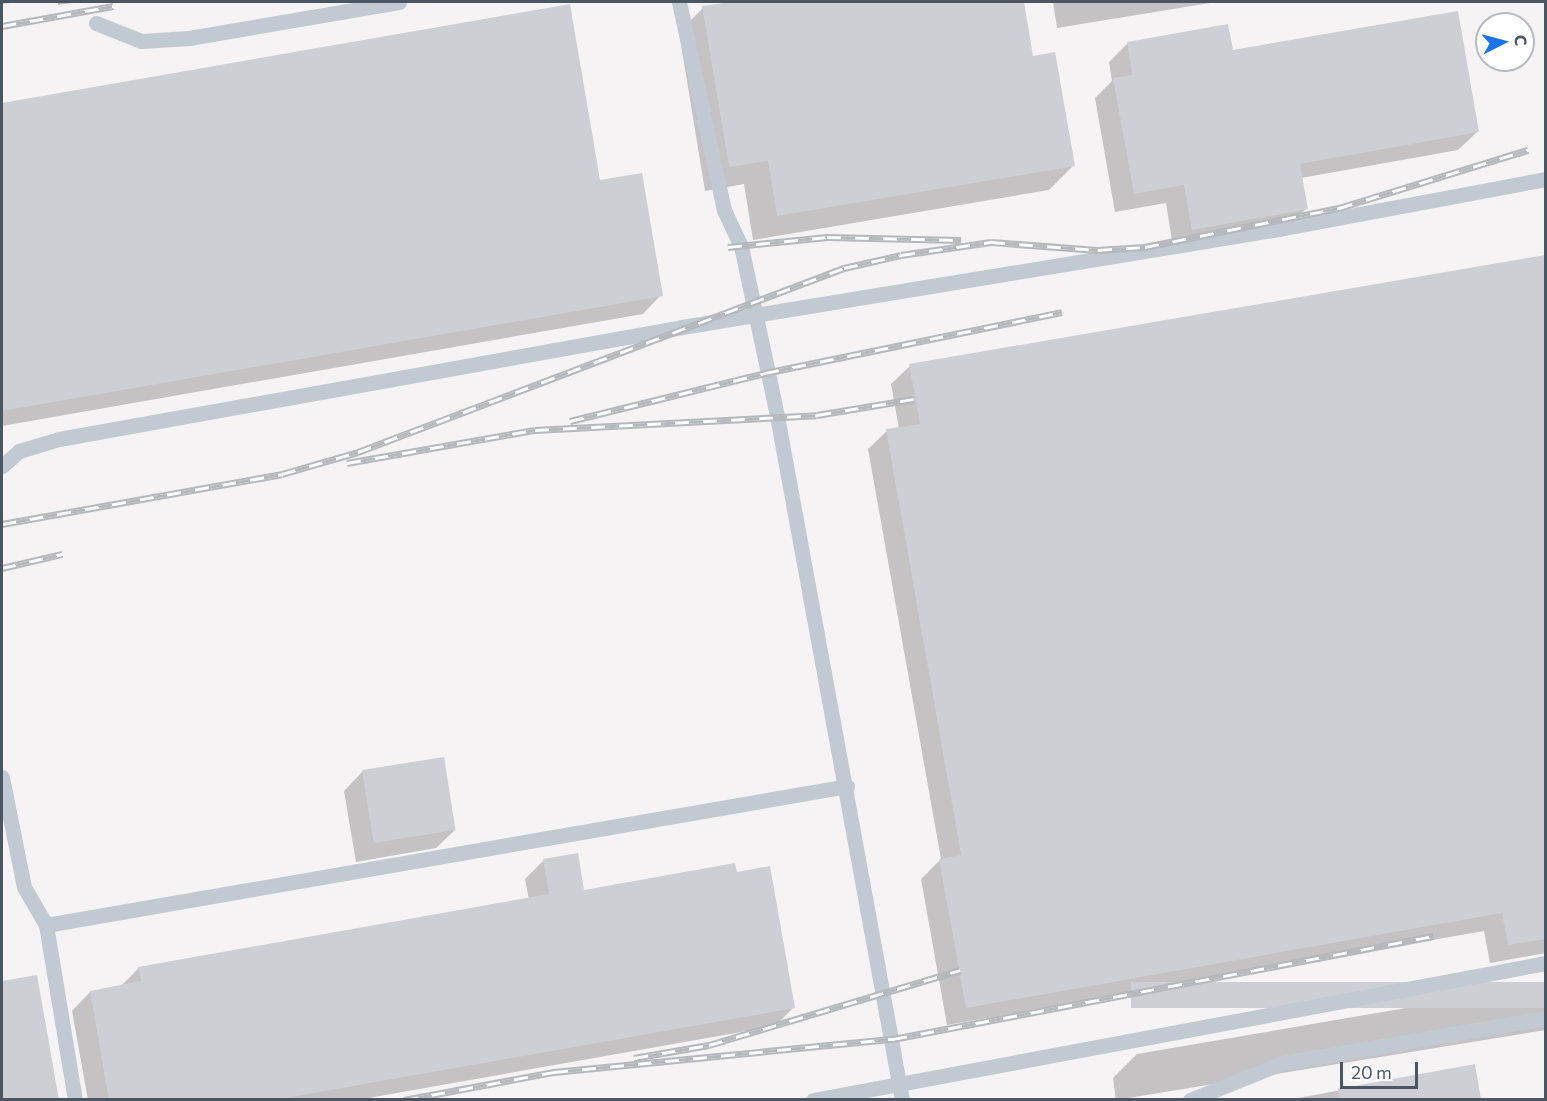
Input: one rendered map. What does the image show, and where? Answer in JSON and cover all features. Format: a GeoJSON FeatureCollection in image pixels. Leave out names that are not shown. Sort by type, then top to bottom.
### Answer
{"type":"FeatureCollection","features":[{"type":"Feature","properties":{"kind":"lane"},"geometry":{"type":"LineString","coordinates":[[96,23],[141,41],[177,39],[399,2]]}},
{"type":"Feature","properties":{"kind":"lane"},"geometry":{"type":"LineString","coordinates":[[679,2],[724,210],[741,246],[777,416],[847,786],[901,1092]]}},
{"type":"Feature","properties":{"kind":"lane"},"geometry":{"type":"LineString","coordinates":[[2,466],[19,451],[59,439],[754,315],[1279,229],[1545,179]]}},
{"type":"Feature","properties":{"kind":"lane"},"geometry":{"type":"LineString","coordinates":[[2,777],[24,887],[46,925],[75,1100]]}},
{"type":"Feature","properties":{"kind":"lane"},"geometry":{"type":"LineString","coordinates":[[46,925],[847,786]]}},
{"type":"Feature","properties":{"kind":"lane"},"geometry":{"type":"LineString","coordinates":[[813,1100],[901,1092],[1545,963]]}},
{"type":"Feature","properties":{"kind":"lane"},"geometry":{"type":"LineString","coordinates":[[1190,1100],[1282,1063],[1545,1018]]}},
{"type":"Feature","properties":{"kind":"building"},"geometry":{"type":"Polygon","coordinates":[[[732,2],[1024,2],[1033,56],[1055,52],[1075,166],[777,216],[768,161],[729,167],[702,6],[732,2]]]}},
{"type":"Feature","properties":{"kind":"building"},"geometry":{"type":"Polygon","coordinates":[[[570,4],[600,180],[642,173],[663,296],[2,411],[2,103],[570,4]]]}},
{"type":"Feature","properties":{"kind":"building"},"geometry":{"type":"Polygon","coordinates":[[[1458,11],[1479,132],[1300,164],[1308,209],[1192,230],[1184,185],[1134,194],[1113,78],[1132,75],[1127,42],[1228,24],[1233,50],[1458,11]]]}},
{"type":"Feature","properties":{"kind":"building"},"geometry":{"type":"Polygon","coordinates":[[[1545,255],[1545,939],[1508,945],[1502,913],[966,1008],[939,859],[961,855],[886,429],[920,424],[909,364],[1545,255]]]}},
{"type":"Feature","properties":{"kind":"building"},"geometry":{"type":"Polygon","coordinates":[[[444,757],[456,830],[374,843],[362,770],[444,757]]]}},
{"type":"Feature","properties":{"kind":"building"},"geometry":{"type":"Polygon","coordinates":[[[578,853],[584,890],[735,863],[737,872],[770,866],[795,1008],[274,1100],[109,1100],[90,991],[141,981],[138,967],[549,894],[543,859],[578,853]]]}},
{"type":"Feature","properties":{"kind":"building"},"geometry":{"type":"Polygon","coordinates":[[[37,975],[59,1100],[2,1100],[2,981],[37,975]]]}},
{"type":"Feature","properties":{"kind":"building"},"geometry":{"type":"Polygon","coordinates":[[[1131,982],[1545,982],[1545,1008],[1131,1008],[1131,982]]]}},
{"type":"Feature","properties":{"kind":"building"},"geometry":{"type":"Polygon","coordinates":[[[1475,1064],[1481,1100],[1339,1100],[1338,1089],[1475,1064]]]}},
{"type":"Feature","properties":{"kind":"railway"},"geometry":{"type":"LineString","coordinates":[[2,26],[113,6]]}},
{"type":"Feature","properties":{"kind":"railway"},"geometry":{"type":"LineString","coordinates":[[2,524],[282,474],[358,452],[844,268],[901,255],[991,242],[1098,250],[1145,247],[1339,208],[1528,150]]}},
{"type":"Feature","properties":{"kind":"railway"},"geometry":{"type":"LineString","coordinates":[[728,247],[827,237],[961,240]]}},
{"type":"Feature","properties":{"kind":"railway"},"geometry":{"type":"LineString","coordinates":[[570,421],[765,373],[1062,312]]}},
{"type":"Feature","properties":{"kind":"railway"},"geometry":{"type":"LineString","coordinates":[[347,463],[535,430],[817,415],[914,399]]}},
{"type":"Feature","properties":{"kind":"railway"},"geometry":{"type":"LineString","coordinates":[[2,568],[62,554]]}},
{"type":"Feature","properties":{"kind":"railway"},"geometry":{"type":"LineString","coordinates":[[404,1100],[554,1072],[893,1039],[1433,936]]}},
{"type":"Feature","properties":{"kind":"railway"},"geometry":{"type":"LineString","coordinates":[[634,1058],[709,1045],[960,970]]}}]}
